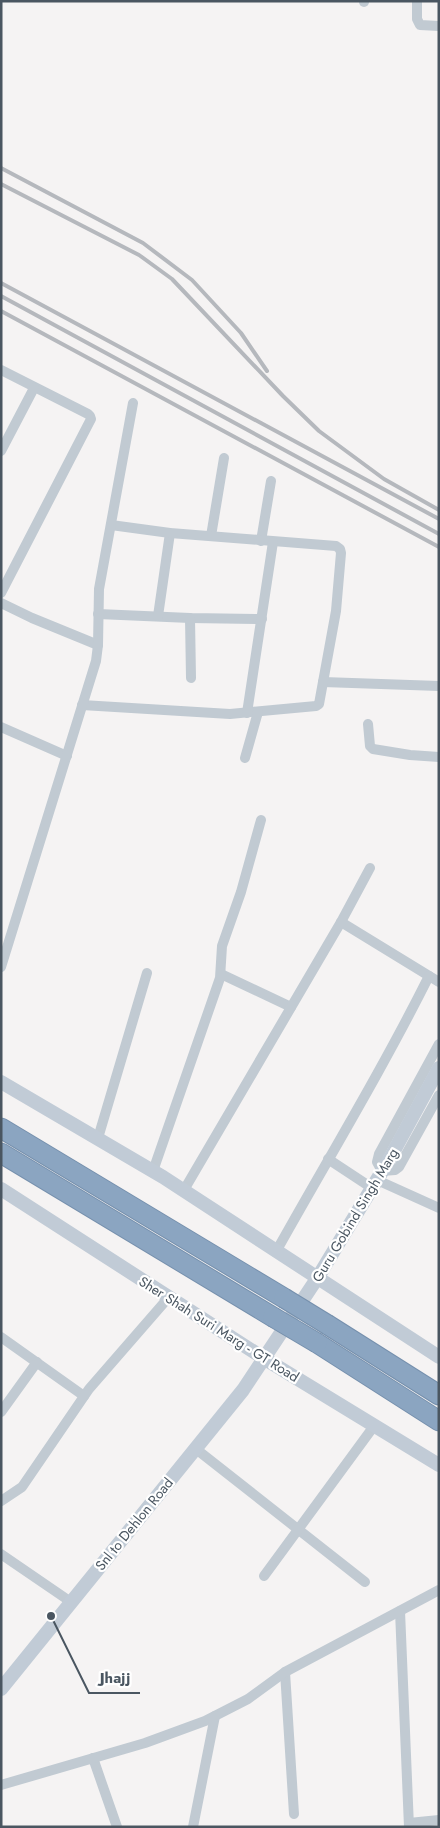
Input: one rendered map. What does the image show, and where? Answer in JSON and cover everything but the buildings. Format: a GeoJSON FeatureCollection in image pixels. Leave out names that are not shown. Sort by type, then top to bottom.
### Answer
{"type":"FeatureCollection","features":[{"type":"Feature","properties":{"kind":"highway"},"geometry":{"type":"LineString","coordinates":[[1,1128],[284,1298],[439,1395]]}},
{"type":"Feature","properties":{"kind":"highway"},"geometry":{"type":"LineString","coordinates":[[1,1153],[273,1316],[439,1420]]}},
{"type":"Feature","properties":{"kind":"street"},"geometry":{"type":"LineString","coordinates":[[416,1],[417,19],[420,25],[439,26]]}},
{"type":"Feature","properties":{"kind":"street"},"geometry":{"type":"LineString","coordinates":[[1,370],[88,414],[91,419],[1,593]]}},
{"type":"Feature","properties":{"kind":"street"},"geometry":{"type":"LineString","coordinates":[[1,450],[34,388]]}},
{"type":"Feature","properties":{"kind":"street"},"geometry":{"type":"LineString","coordinates":[[1,967],[96,661],[99,589],[133,403]]}},
{"type":"Feature","properties":{"kind":"street"},"geometry":{"type":"LineString","coordinates":[[211,536],[224,458]]}},
{"type":"Feature","properties":{"kind":"street"},"geometry":{"type":"LineString","coordinates":[[261,541],[271,482]]}},
{"type":"Feature","properties":{"kind":"street"},"geometry":{"type":"LineString","coordinates":[[82,706],[221,714],[316,706],[319,704],[336,611],[341,551],[336,546],[170,533],[111,525]]}},
{"type":"Feature","properties":{"kind":"street"},"geometry":{"type":"LineString","coordinates":[[158,616],[170,533]]}},
{"type":"Feature","properties":{"kind":"street"},"geometry":{"type":"LineString","coordinates":[[245,758],[273,542]]}},
{"type":"Feature","properties":{"kind":"street"},"geometry":{"type":"LineString","coordinates":[[1,603],[98,645]]}},
{"type":"Feature","properties":{"kind":"street"},"geometry":{"type":"LineString","coordinates":[[98,614],[262,619]]}},
{"type":"Feature","properties":{"kind":"street"},"geometry":{"type":"LineString","coordinates":[[190,618],[191,678]]}},
{"type":"Feature","properties":{"kind":"street"},"geometry":{"type":"LineString","coordinates":[[323,682],[439,686]]}},
{"type":"Feature","properties":{"kind":"street"},"geometry":{"type":"LineString","coordinates":[[368,724],[370,746],[373,749],[410,755],[439,757]]}},
{"type":"Feature","properties":{"kind":"street"},"geometry":{"type":"LineString","coordinates":[[1,727],[67,756]]}},
{"type":"Feature","properties":{"kind":"street"},"geometry":{"type":"LineString","coordinates":[[153,1170],[221,974],[222,946],[241,892],[261,820]]}},
{"type":"Feature","properties":{"kind":"street"},"geometry":{"type":"LineString","coordinates":[[184,1190],[341,922],[370,868]]}},
{"type":"Feature","properties":{"kind":"street"},"geometry":{"type":"LineString","coordinates":[[341,922],[439,982]]}},
{"type":"Feature","properties":{"kind":"street"},"geometry":{"type":"LineString","coordinates":[[98,1138],[147,974]]}},
{"type":"Feature","properties":{"kind":"street"},"geometry":{"type":"LineString","coordinates":[[221,974],[291,1008]]}},
{"type":"Feature","properties":{"kind":"street"},"geometry":{"type":"LineString","coordinates":[[277,1250],[371,1086],[429,976]]}},
{"type":"Feature","properties":{"kind":"street"},"geometry":{"type":"LineString","coordinates":[[380,1175],[377,1162],[379,1154],[439,1044]]}},
{"type":"Feature","properties":{"kind":"street","name":"Guru Gobind Singh Marg"},"geometry":{"type":"LineString","coordinates":[[265,1359],[380,1175],[439,1068]]}},
{"type":"Feature","properties":{"kind":"street"},"geometry":{"type":"LineString","coordinates":[[1,1082],[153,1170],[439,1357]]}},
{"type":"Feature","properties":{"kind":"street"},"geometry":{"type":"LineString","coordinates":[[380,1175],[400,1168],[439,1095]]}},
{"type":"Feature","properties":{"kind":"street"},"geometry":{"type":"LineString","coordinates":[[328,1160],[380,1175],[439,1208]]}},
{"type":"Feature","properties":{"kind":"street","name":"Sher Shah Suri Marg - GT Road"},"geometry":{"type":"LineString","coordinates":[[1,1189],[265,1359],[439,1466]]}},
{"type":"Feature","properties":{"kind":"street"},"geometry":{"type":"LineString","coordinates":[[1,1501],[22,1488],[84,1396],[168,1296]]}},
{"type":"Feature","properties":{"kind":"street"},"geometry":{"type":"LineString","coordinates":[[1,1337],[84,1396]]}},
{"type":"Feature","properties":{"kind":"street","name":"Snl to Dehlon Road"},"geometry":{"type":"LineString","coordinates":[[1,1689],[196,1449],[265,1359]]}},
{"type":"Feature","properties":{"kind":"street"},"geometry":{"type":"LineString","coordinates":[[1,1412],[37,1362]]}},
{"type":"Feature","properties":{"kind":"street"},"geometry":{"type":"LineString","coordinates":[[264,1576],[374,1426]]}},
{"type":"Feature","properties":{"kind":"street"},"geometry":{"type":"LineString","coordinates":[[196,1449],[365,1582]]}},
{"type":"Feature","properties":{"kind":"street"},"geometry":{"type":"LineString","coordinates":[[1,1554],[71,1602]]}},
{"type":"Feature","properties":{"kind":"street"},"geometry":{"type":"LineString","coordinates":[[1,1785],[180,1731],[215,1716],[248,1699],[285,1672],[439,1590]]}},
{"type":"Feature","properties":{"kind":"street"},"geometry":{"type":"LineString","coordinates":[[400,1611],[409,1825],[439,1820]]}},
{"type":"Feature","properties":{"kind":"street"},"geometry":{"type":"LineString","coordinates":[[285,1672],[294,1814]]}},
{"type":"Feature","properties":{"kind":"street"},"geometry":{"type":"LineString","coordinates":[[193,1827],[215,1716]]}},
{"type":"Feature","properties":{"kind":"street"},"geometry":{"type":"LineString","coordinates":[[93,1758],[117,1827]]}},
{"type":"Feature","properties":{"kind":"railway"},"geometry":{"type":"LineString","coordinates":[[1,168],[143,243],[192,280],[241,333],[267,371]]}},
{"type":"Feature","properties":{"kind":"railway"},"geometry":{"type":"LineString","coordinates":[[1,184],[139,255],[172,279],[283,396],[319,431],[384,479],[439,510]]}},
{"type":"Feature","properties":{"kind":"railway"},"geometry":{"type":"LineString","coordinates":[[1,283],[439,519]]}},
{"type":"Feature","properties":{"kind":"railway"},"geometry":{"type":"LineString","coordinates":[[1,296],[439,534]]}},
{"type":"Feature","properties":{"kind":"railway"},"geometry":{"type":"LineString","coordinates":[[1,311],[439,547]]}},
{"type":"Feature","properties":{"kind":"place","name":"Jhajj"},"geometry":{"type":"Point","coordinates":[51,1616]}}]}
